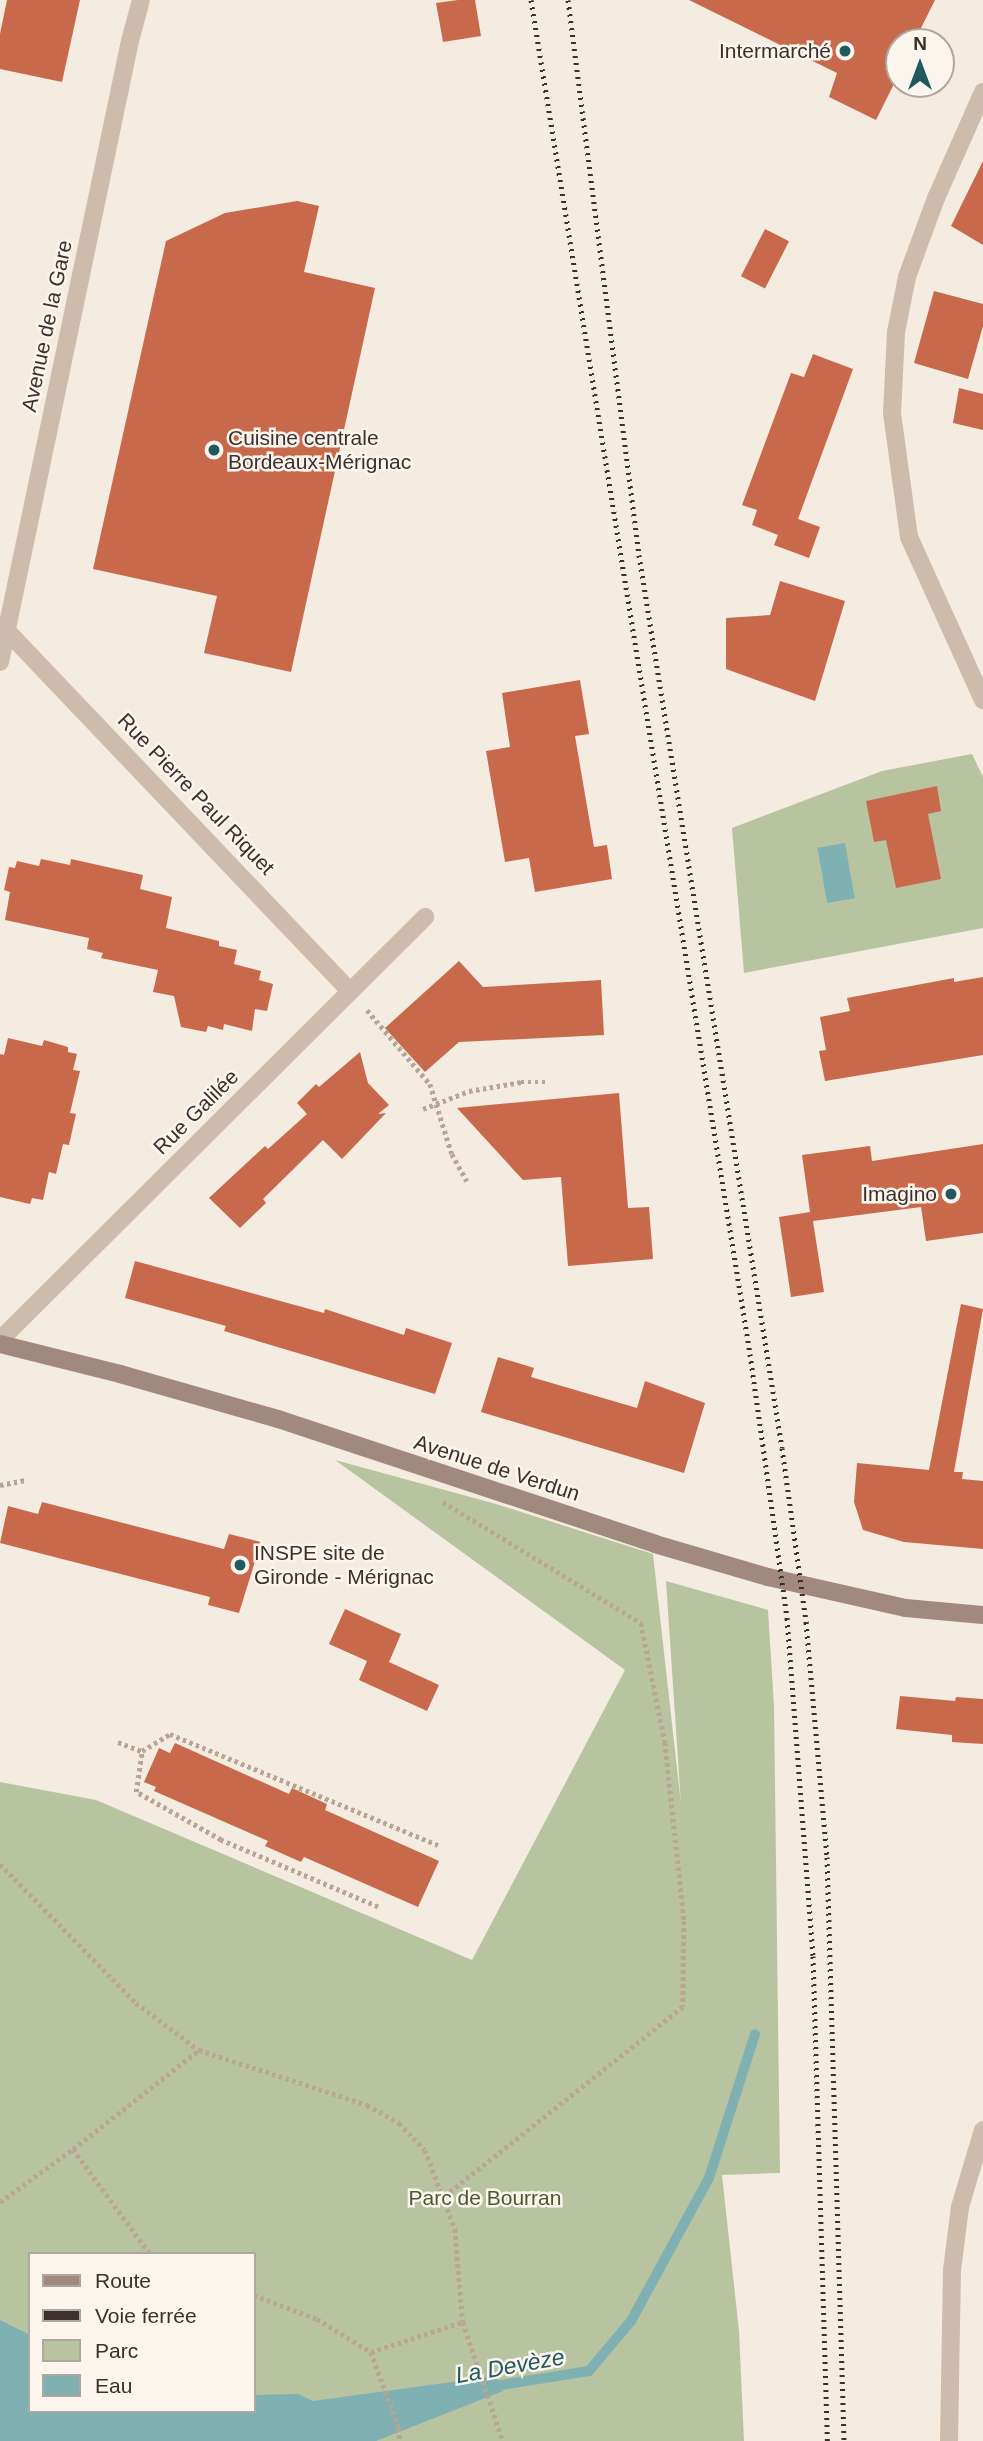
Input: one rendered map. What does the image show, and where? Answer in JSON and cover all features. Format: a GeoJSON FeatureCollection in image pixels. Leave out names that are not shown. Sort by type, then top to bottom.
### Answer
{"type":"FeatureCollection","features":[{"type":"Feature","properties":{"kind":"main road","name":"Avenue de Verdun"},"geometry":{"type":"LineString","coordinates":[[0,1342],[278,1419],[630,1535],[768,1577],[906,1608],[983,1615]]}},
{"type":"Feature","properties":{"kind":"street","name":"Avenue de la Gare"},"geometry":{"type":"LineString","coordinates":[[0,662],[124,67],[141,0]]}},
{"type":"Feature","properties":{"kind":"street"},"geometry":{"type":"LineString","coordinates":[[983,93],[936,198],[907,277],[896,332],[892,413],[909,537],[983,700]]}},
{"type":"Feature","properties":{"kind":"street","name":"Rue Pierre Paul Riquet"},"geometry":{"type":"LineString","coordinates":[[7,631],[350,991]]}},
{"type":"Feature","properties":{"kind":"street","name":"Rue Galilée"},"geometry":{"type":"LineString","coordinates":[[0,1342],[425,917]]}},
{"type":"Feature","properties":{"kind":"street"},"geometry":{"type":"LineString","coordinates":[[950,2441],[952,2270],[960,2207],[983,2130]]}},
{"type":"Feature","properties":{"kind":"path"},"geometry":{"type":"LineString","coordinates":[[350,991],[430,1084],[452,1154],[467,1181]]}},
{"type":"Feature","properties":{"kind":"path"},"geometry":{"type":"LineString","coordinates":[[422,1109],[437,1106],[469,1091],[521,1082],[545,1082]]}},
{"type":"Feature","properties":{"kind":"path"},"geometry":{"type":"LineString","coordinates":[[0,1485],[26,1479]]}},
{"type":"Feature","properties":{"kind":"path"},"geometry":{"type":"LineString","coordinates":[[439,1500],[641,1623],[665,1742],[684,1921],[683,2007],[444,2196]]}},
{"type":"Feature","properties":{"kind":"path"},"geometry":{"type":"LineString","coordinates":[[142,1751],[170,1734],[438,1845]]}},
{"type":"Feature","properties":{"kind":"path"},"geometry":{"type":"LineString","coordinates":[[118,1742],[142,1751]]}},
{"type":"Feature","properties":{"kind":"path"},"geometry":{"type":"LineString","coordinates":[[142,1751],[136,1792],[220,1840],[378,1907]]}},
{"type":"Feature","properties":{"kind":"path"},"geometry":{"type":"LineString","coordinates":[[0,1864],[136,2003],[199,2050],[367,2105],[399,2123],[425,2150],[454,2229],[463,2322],[503,2441]]}},
{"type":"Feature","properties":{"kind":"path"},"geometry":{"type":"LineString","coordinates":[[0,2202],[73,2149],[199,2050]]}},
{"type":"Feature","properties":{"kind":"path"},"geometry":{"type":"LineString","coordinates":[[73,2149],[149,2252]]}},
{"type":"Feature","properties":{"kind":"path"},"geometry":{"type":"LineString","coordinates":[[256,2296],[317,2319],[371,2352],[398,2428],[400,2441]]}},
{"type":"Feature","properties":{"kind":"path"},"geometry":{"type":"LineString","coordinates":[[371,2352],[463,2322]]}},
{"type":"Feature","properties":{"kind":"green space"},"geometry":{"type":"Polygon","coordinates":[[[972,754],[983,777],[983,928],[744,973],[732,828],[882,771],[972,754]]]}},
{"type":"Feature","properties":{"kind":"green space","name":"Parc de Bourran"},"geometry":{"type":"Polygon","coordinates":[[[335,1460],[496,1504],[653,1554],[681,1804],[666,1581],[768,1610],[774,1706],[780,2173],[722,2175],[739,2331],[744,2441],[0,2441],[0,1782],[96,1800],[472,1960],[625,1670],[335,1460]]]}},
{"type":"Feature","properties":{"kind":"water"},"geometry":{"type":"Polygon","coordinates":[[[845,843],[855,898],[827,903],[817,848],[845,843]]]}},
{"type":"Feature","properties":{"kind":"water"},"geometry":{"type":"Polygon","coordinates":[[[0,2320],[28,2334],[28,2413],[256,2413],[256,2395],[298,2394],[313,2401],[496,2376],[503,2391],[376,2441],[0,2441],[0,2320]]]}},
{"type":"Feature","properties":{"kind":"building"},"geometry":{"type":"Polygon","coordinates":[[[7,0],[80,0],[62,82],[0,69],[0,34],[7,0]]]}},
{"type":"Feature","properties":{"kind":"building"},"geometry":{"type":"Polygon","coordinates":[[[475,0],[481,36],[443,42],[436,3],[475,0]]]}},
{"type":"Feature","properties":{"kind":"building","name":"Intermarché"},"geometry":{"type":"Polygon","coordinates":[[[689,0],[935,0],[921,28],[885,28],[887,98],[876,120],[829,97],[837,73],[689,0]]]}},
{"type":"Feature","properties":{"kind":"building"},"geometry":{"type":"Polygon","coordinates":[[[983,161],[983,245],[951,226],[983,161]]]}},
{"type":"Feature","properties":{"kind":"building","name":"Cuisine centrale Bordeaux-Mérignac"},"geometry":{"type":"Polygon","coordinates":[[[297,201],[319,206],[304,272],[375,288],[291,672],[204,653],[217,596],[93,569],[166,241],[225,213],[297,201]]]}},
{"type":"Feature","properties":{"kind":"building"},"geometry":{"type":"Polygon","coordinates":[[[765,229],[789,241],[765,288],[741,276],[765,229]]]}},
{"type":"Feature","properties":{"kind":"building"},"geometry":{"type":"Polygon","coordinates":[[[934,291],[983,304],[983,326],[968,379],[914,363],[934,291]]]}},
{"type":"Feature","properties":{"kind":"building"},"geometry":{"type":"Polygon","coordinates":[[[813,354],[853,369],[798,519],[820,527],[809,558],[774,545],[778,535],[752,525],[757,510],[742,505],[791,373],[804,377],[813,354]]]}},
{"type":"Feature","properties":{"kind":"building"},"geometry":{"type":"Polygon","coordinates":[[[959,388],[983,394],[983,430],[953,423],[959,388]]]}},
{"type":"Feature","properties":{"kind":"building"},"geometry":{"type":"Polygon","coordinates":[[[780,581],[845,601],[815,701],[726,669],[726,618],[770,615],[780,581]]]}},
{"type":"Feature","properties":{"kind":"building"},"geometry":{"type":"Polygon","coordinates":[[[580,680],[589,734],[575,736],[594,847],[607,845],[612,879],[535,892],[529,858],[505,862],[486,751],[510,747],[502,693],[580,680]]]}},
{"type":"Feature","properties":{"kind":"building"},"geometry":{"type":"Polygon","coordinates":[[[937,786],[941,811],[928,814],[941,879],[896,888],[886,840],[874,842],[866,801],[937,786]]]}},
{"type":"Feature","properties":{"kind":"building"},"geometry":{"type":"Polygon","coordinates":[[[41,859],[70,865],[71,859],[143,875],[140,889],[172,897],[166,928],[219,941],[219,946],[237,950],[234,964],[261,971],[259,980],[273,984],[267,1011],[255,1009],[252,1031],[224,1024],[223,1030],[208,1026],[206,1032],[181,1027],[174,996],[153,992],[158,970],[101,958],[103,953],[87,949],[89,938],[5,920],[10,892],[4,890],[9,867],[15,868],[17,861],[39,866],[41,859]]]}},
{"type":"Feature","properties":{"kind":"building"},"geometry":{"type":"Polygon","coordinates":[[[459,961],[483,987],[601,980],[604,1035],[459,1042],[425,1072],[385,1028],[459,961]]]}},
{"type":"Feature","properties":{"kind":"building"},"geometry":{"type":"Polygon","coordinates":[[[983,977],[983,1055],[825,1081],[819,1051],[826,1050],[820,1017],[850,1011],[847,998],[954,978],[954,982],[983,977]]]}},
{"type":"Feature","properties":{"kind":"building"},"geometry":{"type":"Polygon","coordinates":[[[8,1038],[42,1046],[44,1040],[68,1047],[68,1052],[77,1054],[73,1070],[80,1071],[70,1113],[76,1114],[69,1145],[63,1144],[56,1174],[49,1172],[43,1200],[32,1198],[30,1204],[0,1197],[0,1054],[4,1055],[8,1038]]]}},
{"type":"Feature","properties":{"kind":"building"},"geometry":{"type":"Polygon","coordinates":[[[360,1052],[368,1083],[389,1105],[378,1114],[386,1113],[342,1159],[323,1140],[263,1199],[266,1203],[240,1228],[209,1198],[265,1146],[268,1149],[307,1114],[297,1103],[316,1084],[319,1087],[360,1052]]]}},
{"type":"Feature","properties":{"kind":"building"},"geometry":{"type":"Polygon","coordinates":[[[619,1093],[628,1208],[649,1207],[653,1259],[568,1266],[561,1177],[523,1180],[457,1108],[619,1093]]]}},
{"type":"Feature","properties":{"kind":"building"},"geometry":{"type":"Polygon","coordinates":[[[983,1144],[983,1233],[926,1241],[921,1207],[813,1221],[824,1292],[791,1297],[779,1217],[810,1212],[802,1155],[870,1146],[872,1161],[983,1144]]]}},
{"type":"Feature","properties":{"kind":"building"},"geometry":{"type":"Polygon","coordinates":[[[135,1261],[324,1313],[325,1309],[404,1335],[406,1328],[452,1343],[435,1394],[224,1331],[226,1326],[125,1298],[135,1261]]]}},
{"type":"Feature","properties":{"kind":"building"},"geometry":{"type":"Polygon","coordinates":[[[961,1304],[983,1309],[954,1472],[963,1472],[962,1479],[983,1481],[983,1549],[904,1542],[863,1530],[854,1502],[857,1463],[929,1470],[961,1304]]]}},
{"type":"Feature","properties":{"kind":"building"},"geometry":{"type":"Polygon","coordinates":[[[498,1357],[534,1368],[531,1377],[637,1408],[645,1381],[705,1403],[684,1473],[481,1412],[498,1357]]]}},
{"type":"Feature","properties":{"kind":"building"},"geometry":{"type":"Polygon","coordinates":[[[42,1502],[224,1549],[229,1534],[261,1542],[239,1613],[208,1605],[210,1597],[0,1543],[8,1506],[38,1514],[42,1502]]]}},
{"type":"Feature","properties":{"kind":"building"},"geometry":{"type":"Polygon","coordinates":[[[345,1609],[401,1634],[389,1662],[439,1685],[427,1711],[359,1680],[367,1661],[329,1644],[345,1609]]]}},
{"type":"Feature","properties":{"kind":"building"},"geometry":{"type":"Polygon","coordinates":[[[900,1696],[955,1701],[956,1697],[983,1699],[983,1744],[952,1742],[952,1735],[896,1729],[900,1696]]]}},
{"type":"Feature","properties":{"kind":"building"},"geometry":{"type":"Polygon","coordinates":[[[175,1743],[289,1794],[292,1788],[327,1804],[325,1810],[439,1861],[418,1907],[304,1857],[301,1862],[265,1846],[268,1841],[154,1791],[156,1787],[144,1782],[159,1748],[170,1753],[175,1743]]]}},
{"type":"Feature","properties":{"kind":"waterway","name":"La Devèze"},"geometry":{"type":"LineString","coordinates":[[488,2387],[589,2371],[631,2321],[709,2178],[755,2034]]}},
{"type":"Feature","properties":{"kind":"railway"},"geometry":{"type":"LineString","coordinates":[[531,0],[750,1354],[787,1618],[813,1956],[827,2441]]}},
{"type":"Feature","properties":{"kind":"railway"},"geometry":{"type":"LineString","coordinates":[[568,0],[639,555],[782,1448],[806,1622],[827,1857],[844,2441]]}},
{"type":"Feature","properties":{"kind":"place","name":"Intermarché"},"geometry":{"type":"Point","coordinates":[845,51]}},
{"type":"Feature","properties":{"kind":"place","name":"Cuisine centrale Bordeaux-Mérignac"},"geometry":{"type":"Point","coordinates":[214,450]}},
{"type":"Feature","properties":{"kind":"place","name":"Imagino"},"geometry":{"type":"Point","coordinates":[951,1194]}},
{"type":"Feature","properties":{"kind":"place","name":"INSPE site de Gironde - Mérignac"},"geometry":{"type":"Point","coordinates":[240,1565]}}]}
